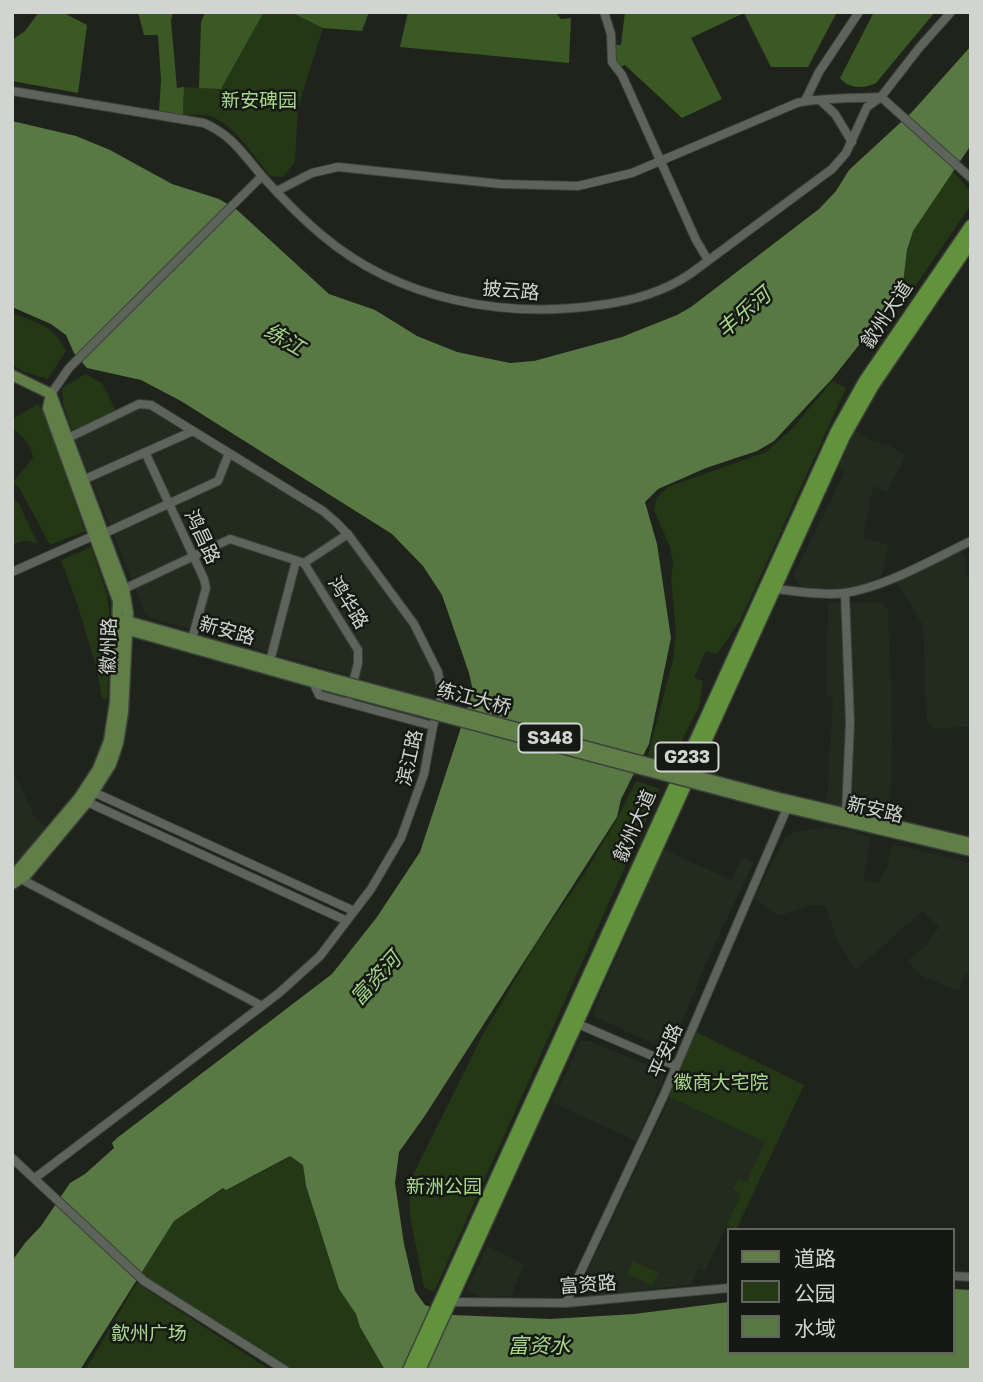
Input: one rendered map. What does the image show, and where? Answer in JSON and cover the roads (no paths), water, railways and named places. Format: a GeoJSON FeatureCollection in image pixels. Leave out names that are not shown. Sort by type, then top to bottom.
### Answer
{"type":"FeatureCollection","features":[{"type":"Feature","properties":{"kind":"highway","name":"歙州大道"},"geometry":{"type":"LineString","coordinates":[[444,1306],[711,704],[836,433],[865,381],[971,226]]}},
{"type":"Feature","properties":{"kind":"highway","name":"歙州大道"},"geometry":{"type":"LineString","coordinates":[[444,1306],[578,1024],[844,436],[864,400],[971,241]]}},
{"type":"Feature","properties":{"kind":"highway","name":"G233"},"geometry":{"type":"LineString","coordinates":[[409,1370],[444,1306]]}},
{"type":"Feature","properties":{"kind":"highway","name":"G233"},"geometry":{"type":"LineString","coordinates":[[419,1370],[444,1306]]}},
{"type":"Feature","properties":{"kind":"main road"},"geometry":{"type":"LineString","coordinates":[[12,374],[51,394]]}},
{"type":"Feature","properties":{"kind":"main road","name":"徽州路"},"geometry":{"type":"LineString","coordinates":[[15,881],[26,875],[111,764],[120,732],[123,624],[83,480],[51,394]]}},
{"type":"Feature","properties":{"kind":"main road","name":"徽州路"},"geometry":{"type":"LineString","coordinates":[[51,394],[48,408],[99,535],[124,589],[128,606],[123,624]]}},
{"type":"Feature","properties":{"kind":"main road","name":"新安路"},"geometry":{"type":"LineString","coordinates":[[123,624],[192,639],[270,661],[321,681]]}},
{"type":"Feature","properties":{"kind":"main road","name":"新安路"},"geometry":{"type":"LineString","coordinates":[[123,624],[321,681]]}},
{"type":"Feature","properties":{"kind":"main road","name":"练江大桥"},"geometry":{"type":"LineString","coordinates":[[321,681],[773,800]]}},
{"type":"Feature","properties":{"kind":"main road","name":"新安路"},"geometry":{"type":"LineString","coordinates":[[773,800],[846,813],[971,842]]}},
{"type":"Feature","properties":{"kind":"main road","name":"新安路"},"geometry":{"type":"LineString","coordinates":[[773,800],[787,808],[971,851]]}},
{"type":"Feature","properties":{"kind":"street"},"geometry":{"type":"LineString","coordinates":[[604,12],[611,34],[612,62],[622,75],[696,240],[708,260]]}},
{"type":"Feature","properties":{"kind":"street"},"geometry":{"type":"LineString","coordinates":[[805,101],[819,72],[859,12]]}},
{"type":"Feature","properties":{"kind":"street","name":"披云路"},"geometry":{"type":"LineString","coordinates":[[12,91],[204,123],[231,139],[259,179],[277,191],[312,227],[350,256],[435,296],[479,305],[539,310],[608,304],[662,290],[680,281],[832,169],[852,142],[864,111],[881,97],[951,12]]}},
{"type":"Feature","properties":{"kind":"street"},"geometry":{"type":"LineString","coordinates":[[277,191],[312,173],[338,167],[501,184],[578,186],[621,177],[790,105],[805,101],[881,97],[968,176]]}},
{"type":"Feature","properties":{"kind":"street"},"geometry":{"type":"LineString","coordinates":[[819,100],[835,114],[852,142]]}},
{"type":"Feature","properties":{"kind":"street"},"geometry":{"type":"LineString","coordinates":[[51,394],[69,368],[259,179]]}},
{"type":"Feature","properties":{"kind":"street","name":"滨江路"},"geometry":{"type":"LineString","coordinates":[[37,1180],[262,1006],[313,962],[347,921],[386,866],[408,822],[425,774],[433,726],[442,694],[438,672],[414,624],[348,534],[323,511],[161,410],[143,403],[68,438]]}},
{"type":"Feature","properties":{"kind":"street"},"geometry":{"type":"LineString","coordinates":[[83,480],[193,431]]}},
{"type":"Feature","properties":{"kind":"street","name":"鸿昌路"},"geometry":{"type":"LineString","coordinates":[[145,452],[203,574],[206,587],[192,639]]}},
{"type":"Feature","properties":{"kind":"street"},"geometry":{"type":"LineString","coordinates":[[12,572],[218,481],[229,453]]}},
{"type":"Feature","properties":{"kind":"street"},"geometry":{"type":"LineString","coordinates":[[270,661],[300,562],[348,534]]}},
{"type":"Feature","properties":{"kind":"street"},"geometry":{"type":"LineString","coordinates":[[124,589],[230,539],[300,562]]}},
{"type":"Feature","properties":{"kind":"street"},"geometry":{"type":"LineString","coordinates":[[774,589],[845,593],[894,577],[971,541]]}},
{"type":"Feature","properties":{"kind":"street","name":"鸿华路"},"geometry":{"type":"LineString","coordinates":[[300,562],[358,650],[358,663],[348,703]]}},
{"type":"Feature","properties":{"kind":"street"},"geometry":{"type":"LineString","coordinates":[[845,593],[850,722],[846,813]]}},
{"type":"Feature","properties":{"kind":"street"},"geometry":{"type":"LineString","coordinates":[[321,681],[319,695],[433,726]]}},
{"type":"Feature","properties":{"kind":"street"},"geometry":{"type":"LineString","coordinates":[[87,795],[354,911]]}},
{"type":"Feature","properties":{"kind":"street"},"geometry":{"type":"LineString","coordinates":[[87,795],[347,921]]}},
{"type":"Feature","properties":{"kind":"street","name":"平安路"},"geometry":{"type":"LineString","coordinates":[[566,1303],[676,1066],[787,808]]}},
{"type":"Feature","properties":{"kind":"street"},"geometry":{"type":"LineString","coordinates":[[15,881],[262,1006]]}},
{"type":"Feature","properties":{"kind":"street"},"geometry":{"type":"LineString","coordinates":[[578,1024],[676,1066]]}},
{"type":"Feature","properties":{"kind":"street"},"geometry":{"type":"LineString","coordinates":[[12,1158],[144,1281],[285,1370]]}},
{"type":"Feature","properties":{"kind":"street","name":"富资路"},"geometry":{"type":"LineString","coordinates":[[444,1306],[566,1303],[727,1288]]}},
{"type":"Feature","properties":{"kind":"water"},"geometry":{"type":"Polygon","coordinates":[[[971,46],[971,145],[913,231],[907,250],[903,283],[894,301],[832,379],[774,441],[757,451],[706,468],[658,489],[645,502],[657,544],[671,638],[649,744],[621,799],[617,817],[399,1152],[395,1183],[404,1244],[415,1291],[425,1305],[452,1315],[550,1319],[634,1314],[727,1302],[727,1354],[955,1354],[955,1289],[971,1290],[971,1370],[385,1370],[360,1327],[356,1314],[339,1289],[306,1186],[303,1165],[290,1156],[226,1190],[223,1188],[174,1221],[80,1370],[12,1370],[12,1261],[41,1226],[70,1183],[85,1174],[114,1148],[112,1143],[117,1138],[332,974],[377,917],[420,852],[473,691],[442,595],[423,566],[392,534],[181,401],[141,380],[87,368],[74,353],[66,335],[51,324],[12,307],[12,121],[76,136],[110,150],[172,184],[219,199],[236,209],[329,294],[375,310],[417,336],[457,352],[510,363],[534,361],[622,337],[691,307],[819,209],[836,191],[849,170],[912,112],[971,46]]]}},
{"type":"Feature","properties":{"kind":"park label","name":"新安碑园"},"geometry":{"type":"Point","coordinates":[259,101]}},
{"type":"Feature","properties":{"kind":"park label","name":"徽商大宅院"},"geometry":{"type":"Point","coordinates":[721,1083]}},
{"type":"Feature","properties":{"kind":"park label","name":"新洲公园"},"geometry":{"type":"Point","coordinates":[444,1187]}},
{"type":"Feature","properties":{"kind":"park label","name":"歙州广场"},"geometry":{"type":"Point","coordinates":[149,1334]}},
{"type":"Feature","properties":{"kind":"water label","name":"丰乐河"},"geometry":{"type":"Point","coordinates":[744,313]}},
{"type":"Feature","properties":{"kind":"water label","name":"练江"},"geometry":{"type":"Point","coordinates":[284,340]}},
{"type":"Feature","properties":{"kind":"water label","name":"富资河"},"geometry":{"type":"Point","coordinates":[376,979]}},
{"type":"Feature","properties":{"kind":"water label","name":"富资水"},"geometry":{"type":"Point","coordinates":[539,1346]}}]}
